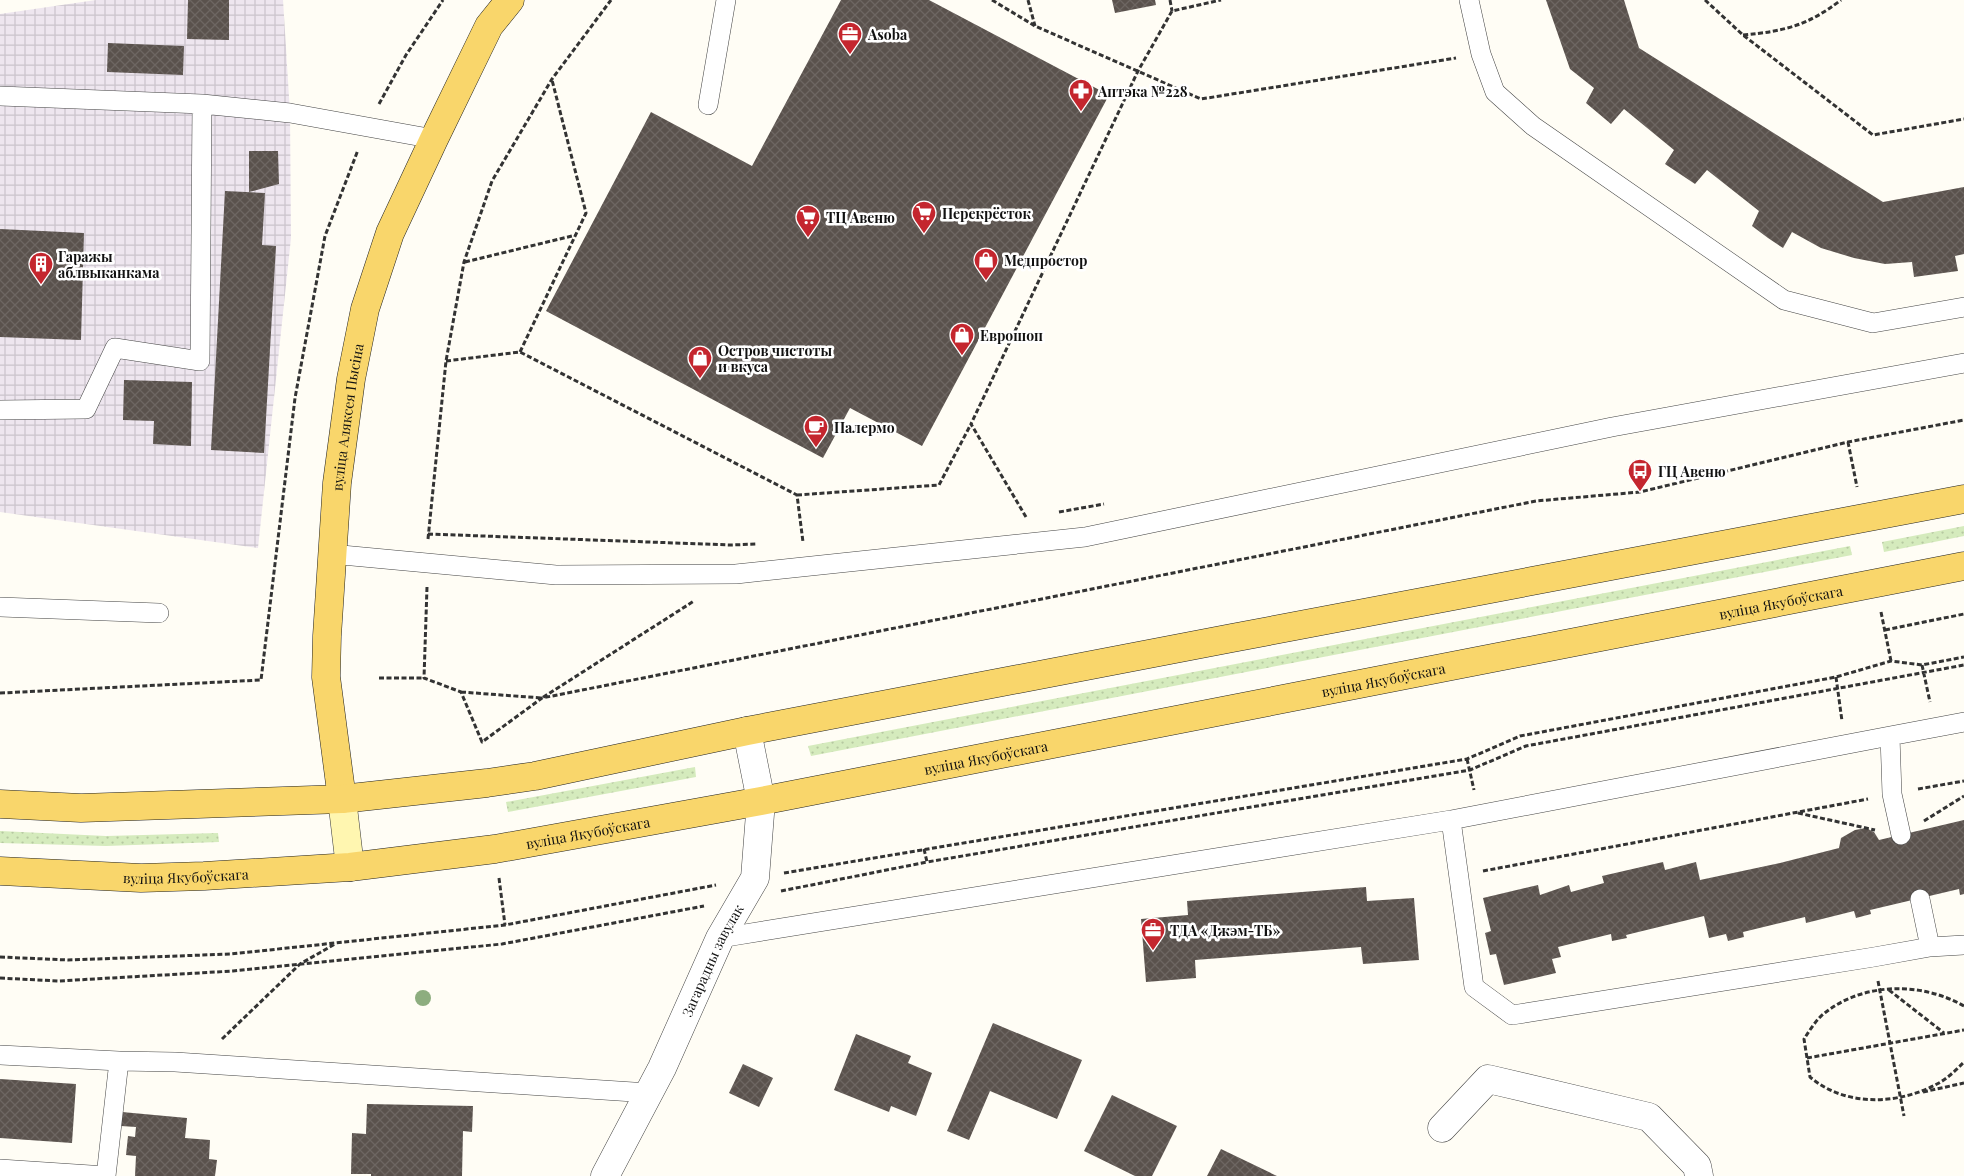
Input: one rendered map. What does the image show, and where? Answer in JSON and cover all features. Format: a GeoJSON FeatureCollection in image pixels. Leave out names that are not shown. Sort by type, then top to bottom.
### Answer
{"type":"FeatureCollection","features":[{"type":"Feature","properties":{"kind":"main road","name":"вуліца Аляксея Пысіна"},"geometry":{"type":"LineString","coordinates":[[350,867],[326,677],[331,554],[337,483],[351,379],[365,309],[390,233],[489,26],[510,0]]}},
{"type":"Feature","properties":{"kind":"main road"},"geometry":{"type":"LineString","coordinates":[[0,804],[81,808],[342,799],[487,783],[1964,499]]}},
{"type":"Feature","properties":{"kind":"main road","name":"вуліца Якубоўскага"},"geometry":{"type":"LineString","coordinates":[[0,870],[140,878],[350,867],[505,847],[761,802],[1964,566]]}},
{"type":"Feature","properties":{"kind":"street","name":"Загарадны завулак"},"geometry":{"type":"LineString","coordinates":[[605,1176],[662,1068],[720,938],[749,888],[761,802],[747,732]]}},
{"type":"Feature","properties":{"kind":"street"},"geometry":{"type":"LineString","coordinates":[[1442,1128],[1488,1079],[1649,1117],[1697,1166],[1699,1176]]}},
{"type":"Feature","properties":{"kind":"lane"},"geometry":{"type":"LineString","coordinates":[[708,105],[726,0]]}},
{"type":"Feature","properties":{"kind":"lane"},"geometry":{"type":"LineString","coordinates":[[1469,0],[1481,54],[1495,92],[1533,126],[1784,300],[1873,323],[1964,307]]}},
{"type":"Feature","properties":{"kind":"lane"},"geometry":{"type":"LineString","coordinates":[[0,96],[202,104],[290,113],[434,139]]}},
{"type":"Feature","properties":{"kind":"lane"},"geometry":{"type":"LineString","coordinates":[[0,410],[86,409],[115,348],[200,361],[202,104]]}},
{"type":"Feature","properties":{"kind":"lane"},"geometry":{"type":"LineString","coordinates":[[331,554],[556,575],[736,574],[1085,536],[1612,427],[1964,363]]}},
{"type":"Feature","properties":{"kind":"lane"},"geometry":{"type":"LineString","coordinates":[[0,607],[159,613]]}},
{"type":"Feature","properties":{"kind":"lane"},"geometry":{"type":"LineString","coordinates":[[720,938],[1451,820],[1964,722]]}},
{"type":"Feature","properties":{"kind":"lane"},"geometry":{"type":"LineString","coordinates":[[1890,736],[1892,794],[1901,835]]}},
{"type":"Feature","properties":{"kind":"lane"},"geometry":{"type":"LineString","coordinates":[[1451,820],[1474,987],[1512,1015],[1930,947],[1964,945]]}},
{"type":"Feature","properties":{"kind":"lane"},"geometry":{"type":"LineString","coordinates":[[1920,899],[1930,947]]}},
{"type":"Feature","properties":{"kind":"lane"},"geometry":{"type":"LineString","coordinates":[[0,1055],[175,1062],[649,1093]]}},
{"type":"Feature","properties":{"kind":"lane"},"geometry":{"type":"LineString","coordinates":[[0,1169],[106,1176],[119,1061]]}},
{"type":"Feature","properties":{"kind":"path"},"geometry":{"type":"LineString","coordinates":[[0,693],[261,680],[295,398],[325,236],[366,127],[406,55],[443,0]]}},
{"type":"Feature","properties":{"kind":"path"},"geometry":{"type":"LineString","coordinates":[[424,678],[428,534],[446,361],[464,262],[492,181],[552,79],[611,0]]}},
{"type":"Feature","properties":{"kind":"path"},"geometry":{"type":"LineString","coordinates":[[992,0],[1035,26],[1201,99],[1481,54]]}},
{"type":"Feature","properties":{"kind":"path"},"geometry":{"type":"LineString","coordinates":[[1028,0],[1035,26]]}},
{"type":"Feature","properties":{"kind":"path"},"geometry":{"type":"LineString","coordinates":[[446,361],[520,352],[797,495],[939,485],[971,424],[1138,71],[1172,11],[1170,0]]}},
{"type":"Feature","properties":{"kind":"path"},"geometry":{"type":"LineString","coordinates":[[1172,11],[1221,0]]}},
{"type":"Feature","properties":{"kind":"path"},"geometry":{"type":"LineString","coordinates":[[1705,0],[1743,35],[1873,135],[1964,119]]}},
{"type":"Feature","properties":{"kind":"path"},"geometry":{"type":"LineString","coordinates":[[1743,35],[1773,32],[1800,25],[1821,15],[1841,0]]}},
{"type":"Feature","properties":{"kind":"path"},"geometry":{"type":"LineString","coordinates":[[520,352],[586,213],[552,79]]}},
{"type":"Feature","properties":{"kind":"path"},"geometry":{"type":"LineString","coordinates":[[464,262],[576,235]]}},
{"type":"Feature","properties":{"kind":"path"},"geometry":{"type":"LineString","coordinates":[[379,678],[424,678],[461,692],[542,698],[1536,501],[1640,492],[1848,442],[1964,420]]}},
{"type":"Feature","properties":{"kind":"path"},"geometry":{"type":"LineString","coordinates":[[971,424],[1026,517]]}},
{"type":"Feature","properties":{"kind":"path"},"geometry":{"type":"LineString","coordinates":[[1848,442],[1857,487]]}},
{"type":"Feature","properties":{"kind":"path"},"geometry":{"type":"LineString","coordinates":[[794,543],[803,543],[797,495]]}},
{"type":"Feature","properties":{"kind":"path"},"geometry":{"type":"LineString","coordinates":[[1053,513],[1110,503]]}},
{"type":"Feature","properties":{"kind":"path"},"geometry":{"type":"LineString","coordinates":[[1016,518],[1035,516]]}},
{"type":"Feature","properties":{"kind":"path"},"geometry":{"type":"LineString","coordinates":[[428,534],[758,544]]}},
{"type":"Feature","properties":{"kind":"path"},"geometry":{"type":"LineString","coordinates":[[461,692],[482,742],[542,698],[696,600]]}},
{"type":"Feature","properties":{"kind":"path"},"geometry":{"type":"LineString","coordinates":[[1881,611],[1891,661]]}},
{"type":"Feature","properties":{"kind":"path"},"geometry":{"type":"LineString","coordinates":[[1885,630],[1964,614]]}},
{"type":"Feature","properties":{"kind":"path"},"geometry":{"type":"LineString","coordinates":[[0,978],[59,981],[234,971],[502,944],[924,849],[1467,758],[1520,736],[1836,677],[1891,661],[1922,666],[1964,657]]}},
{"type":"Feature","properties":{"kind":"path"},"geometry":{"type":"LineString","coordinates":[[0,957],[68,960],[230,954],[505,925],[927,862],[1470,770],[1526,746],[1964,665]]}},
{"type":"Feature","properties":{"kind":"path"},"geometry":{"type":"LineString","coordinates":[[1922,666],[1936,727]]}},
{"type":"Feature","properties":{"kind":"path"},"geometry":{"type":"LineString","coordinates":[[1836,677],[1844,744]]}},
{"type":"Feature","properties":{"kind":"path"},"geometry":{"type":"LineString","coordinates":[[1467,758],[1480,813]]}},
{"type":"Feature","properties":{"kind":"path"},"geometry":{"type":"LineString","coordinates":[[1459,875],[1964,781]]}},
{"type":"Feature","properties":{"kind":"path"},"geometry":{"type":"LineString","coordinates":[[1795,812],[1901,835],[1964,796]]}},
{"type":"Feature","properties":{"kind":"path"},"geometry":{"type":"LineString","coordinates":[[924,849],[927,862]]}},
{"type":"Feature","properties":{"kind":"path"},"geometry":{"type":"LineString","coordinates":[[498,873],[505,925]]}},
{"type":"Feature","properties":{"kind":"path"},"geometry":{"type":"LineString","coordinates":[[221,1040],[300,964],[338,942]]}},
{"type":"Feature","properties":{"kind":"path"},"geometry":{"type":"LineString","coordinates":[[1874,957],[1904,1116]]}},
{"type":"Feature","properties":{"kind":"path"},"geometry":{"type":"LineString","coordinates":[[1964,1006],[1933,992],[1910,988],[1880,990],[1840,1003],[1824,1013],[1804,1038],[1810,1077],[1821,1087],[1853,1098],[1884,1101],[1916,1093],[1938,1084],[1964,1062]]}},
{"type":"Feature","properties":{"kind":"path"},"geometry":{"type":"LineString","coordinates":[[1888,989],[1944,1033]]}},
{"type":"Feature","properties":{"kind":"path"},"geometry":{"type":"LineString","coordinates":[[1807,1058],[1964,1030]]}},
{"type":"Feature","properties":{"kind":"path"},"geometry":{"type":"LineString","coordinates":[[1900,1097],[1964,1083]]}},
{"type":"Feature","properties":{"kind":"shaded area"},"geometry":{"type":"Polygon","coordinates":[[[96,0],[283,0],[290,113],[291,238],[258,548],[0,512],[0,14],[96,0]]]}},
{"type":"Feature","properties":{"kind":"green space"},"geometry":{"type":"Polygon","coordinates":[[[1964,526],[1964,536],[1884,552],[1882,542],[1964,526]]]}},
{"type":"Feature","properties":{"kind":"green space"},"geometry":{"type":"Polygon","coordinates":[[[1850,546],[1852,555],[811,756],[808,746],[1850,546]]]}},
{"type":"Feature","properties":{"kind":"green space"},"geometry":{"type":"Polygon","coordinates":[[[695,767],[696,777],[508,812],[506,802],[695,767]]]}},
{"type":"Feature","properties":{"kind":"green space"},"geometry":{"type":"Polygon","coordinates":[[[0,831],[106,836],[218,833],[219,842],[106,846],[0,843],[0,831]]]}},
{"type":"Feature","properties":{"kind":"building"},"geometry":{"type":"Polygon","coordinates":[[[188,0],[229,0],[229,40],[187,39],[188,0]]]}},
{"type":"Feature","properties":{"kind":"building","name":"ТЦ Авеню"},"geometry":{"type":"Polygon","coordinates":[[[841,0],[929,0],[1109,95],[922,446],[850,408],[823,458],[546,311],[651,112],[752,166],[841,0]]]}},
{"type":"Feature","properties":{"kind":"building"},"geometry":{"type":"Polygon","coordinates":[[[1112,0],[1155,0],[1156,5],[1115,13],[1112,0]]]}},
{"type":"Feature","properties":{"kind":"building"},"geometry":{"type":"Polygon","coordinates":[[[1546,0],[1624,0],[1639,48],[1883,202],[1964,187],[1964,254],[1955,256],[1958,271],[1914,277],[1912,262],[1885,264],[1854,258],[1821,248],[1792,232],[1783,248],[1752,226],[1759,211],[1707,170],[1695,184],[1665,164],[1674,150],[1624,109],[1611,124],[1586,103],[1594,88],[1570,69],[1546,0]]]}},
{"type":"Feature","properties":{"kind":"building"},"geometry":{"type":"Polygon","coordinates":[[[108,43],[184,46],[183,75],[107,72],[108,43]]]}},
{"type":"Feature","properties":{"kind":"building"},"geometry":{"type":"Polygon","coordinates":[[[249,151],[278,151],[279,184],[249,192],[249,151]]]}},
{"type":"Feature","properties":{"kind":"building"},"geometry":{"type":"Polygon","coordinates":[[[225,191],[265,193],[262,245],[276,246],[264,453],[211,450],[225,191]]]}},
{"type":"Feature","properties":{"kind":"building","name":"Гаражы аблвыканкама"},"geometry":{"type":"Polygon","coordinates":[[[0,229],[84,233],[81,340],[0,337],[0,229]]]}},
{"type":"Feature","properties":{"kind":"building"},"geometry":{"type":"Polygon","coordinates":[[[124,380],[192,382],[191,446],[153,444],[154,421],[123,420],[124,380]]]}},
{"type":"Feature","properties":{"kind":"building"},"geometry":{"type":"Polygon","coordinates":[[[1964,820],[1964,894],[1960,895],[1959,889],[1870,910],[1871,914],[1856,918],[1854,911],[1806,923],[1805,917],[1743,932],[1744,937],[1728,941],[1726,934],[1709,938],[1704,916],[1626,935],[1627,938],[1612,941],[1611,934],[1558,947],[1561,957],[1552,959],[1556,973],[1504,985],[1496,954],[1490,955],[1485,933],[1491,931],[1483,898],[1538,885],[1540,895],[1569,885],[1571,892],[1604,883],[1602,876],[1663,862],[1665,870],[1696,862],[1700,880],[1839,848],[1841,838],[1855,830],[1866,828],[1874,832],[1879,840],[1964,820]]]}},
{"type":"Feature","properties":{"kind":"building"},"geometry":{"type":"Polygon","coordinates":[[[1366,887],[1367,901],[1414,898],[1419,960],[1363,964],[1361,947],[1195,960],[1196,978],[1146,982],[1141,919],[1188,915],[1187,901],[1366,887]]]}},
{"type":"Feature","properties":{"kind":"building"},"geometry":{"type":"Polygon","coordinates":[[[993,1023],[1082,1060],[1057,1119],[990,1091],[969,1140],[947,1131],[993,1023]]]}},
{"type":"Feature","properties":{"kind":"building"},"geometry":{"type":"Polygon","coordinates":[[[856,1034],[911,1056],[908,1063],[932,1073],[916,1116],[891,1106],[889,1112],[834,1090],[856,1034]]]}},
{"type":"Feature","properties":{"kind":"building"},"geometry":{"type":"Polygon","coordinates":[[[743,1064],[773,1078],[759,1107],[729,1093],[743,1064]]]}},
{"type":"Feature","properties":{"kind":"building"},"geometry":{"type":"Polygon","coordinates":[[[0,1079],[76,1084],[72,1143],[0,1138],[0,1079]]]}},
{"type":"Feature","properties":{"kind":"building"},"geometry":{"type":"Polygon","coordinates":[[[1112,1095],[1177,1126],[1152,1176],[1135,1176],[1084,1151],[1112,1095]]]}},
{"type":"Feature","properties":{"kind":"building"},"geometry":{"type":"Polygon","coordinates":[[[367,1104],[473,1106],[472,1132],[463,1131],[462,1176],[371,1176],[371,1174],[351,1174],[352,1133],[366,1134],[367,1104]]]}},
{"type":"Feature","properties":{"kind":"building"},"geometry":{"type":"Polygon","coordinates":[[[122,1112],[187,1118],[185,1138],[210,1140],[209,1159],[217,1160],[215,1176],[135,1176],[136,1156],[126,1155],[128,1136],[135,1137],[136,1127],[121,1126],[122,1112]]]}},
{"type":"Feature","properties":{"kind":"building"},"geometry":{"type":"Polygon","coordinates":[[[1221,1149],[1277,1176],[1207,1176],[1221,1149]]]}},
{"type":"Feature","properties":{"kind":"place","name":"Asoba"},"geometry":{"type":"Point","coordinates":[850,55]}},
{"type":"Feature","properties":{"kind":"place","name":"Аптэка №228"},"geometry":{"type":"Point","coordinates":[1081,112]}},
{"type":"Feature","properties":{"kind":"place","name":"Перекрёсток"},"geometry":{"type":"Point","coordinates":[924,234]}},
{"type":"Feature","properties":{"kind":"place","name":"ТЦ Авеню"},"geometry":{"type":"Point","coordinates":[808,238]}},
{"type":"Feature","properties":{"kind":"place","name":"Медпростор"},"geometry":{"type":"Point","coordinates":[986,281]}},
{"type":"Feature","properties":{"kind":"place","name":"Гаражы аблвыканкама"},"geometry":{"type":"Point","coordinates":[41,285]}},
{"type":"Feature","properties":{"kind":"place","name":"Еврошоп"},"geometry":{"type":"Point","coordinates":[962,356]}},
{"type":"Feature","properties":{"kind":"place","name":"Остров чистоты и вкуса"},"geometry":{"type":"Point","coordinates":[700,379]}},
{"type":"Feature","properties":{"kind":"place","name":"Палермо"},"geometry":{"type":"Point","coordinates":[816,448]}},
{"type":"Feature","properties":{"kind":"place","name":"ГЦ Авеню"},"geometry":{"type":"Point","coordinates":[1640,492]}},
{"type":"Feature","properties":{"kind":"place","name":"ТДА «Джэм-ТБ»"},"geometry":{"type":"Point","coordinates":[1153,951]}}]}
